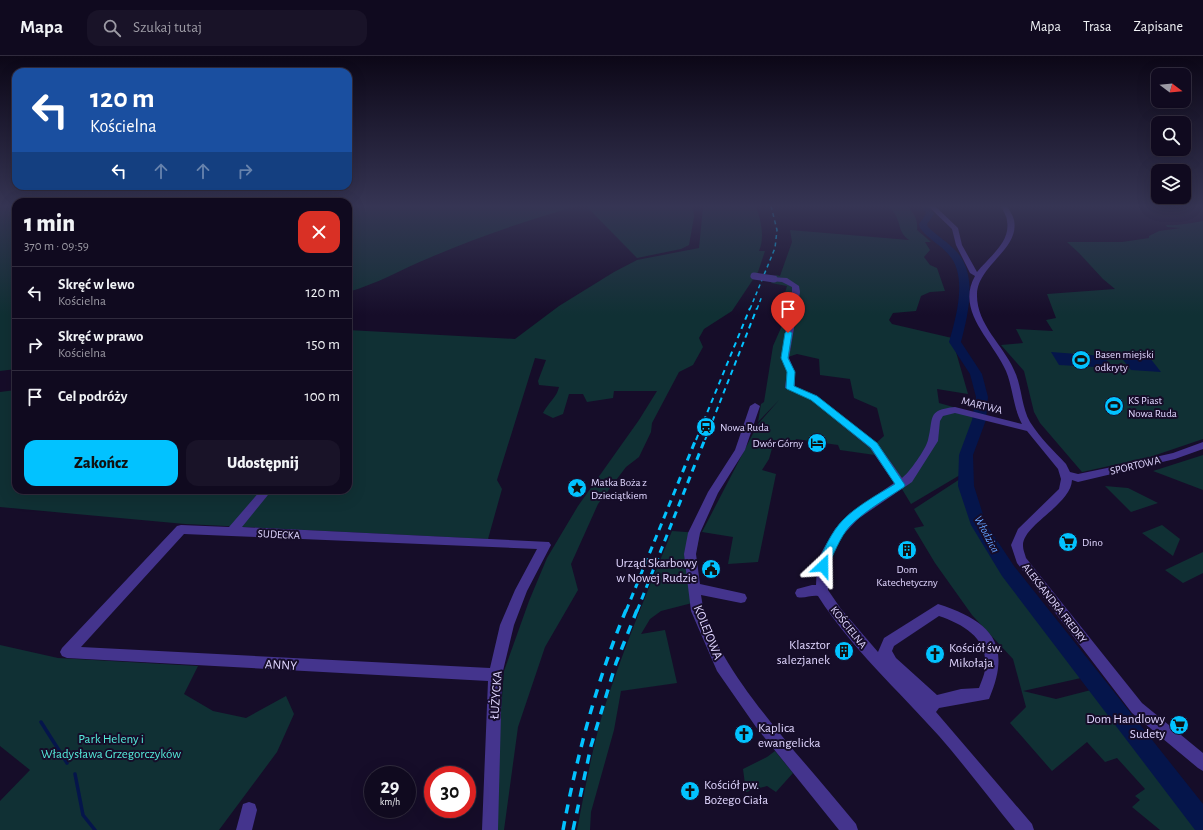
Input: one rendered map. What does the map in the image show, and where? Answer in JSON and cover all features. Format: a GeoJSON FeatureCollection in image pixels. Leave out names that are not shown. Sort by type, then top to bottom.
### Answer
{"type":"FeatureCollection","features":[{"type":"Feature","properties":{"kind":"street"},"geometry":{"type":"LineString","coordinates":[[958,242],[974,273],[979,275]]}},
{"type":"Feature","properties":{"kind":"street"},"geometry":{"type":"LineString","coordinates":[[1006,242],[975,280],[973,295],[986,334],[1010,371],[1023,418],[1030,429],[1062,467],[1066,476]]}},
{"type":"Feature","properties":{"kind":"street"},"geometry":{"type":"LineString","coordinates":[[754,276],[774,279],[790,283],[795,286],[796,292],[785,358],[791,372],[790,388],[814,398],[874,446],[900,485],[867,506],[854,516],[843,528],[827,553],[823,566],[822,591],[812,590],[801,594]]}},
{"type":"Feature","properties":{"kind":"street","name":"KOLEJOWA"},"geometry":{"type":"LineString","coordinates":[[755,406],[740,450],[713,492],[694,533],[690,554],[697,612],[722,666],[761,722],[850,830]]}},
{"type":"Feature","properties":{"kind":"street","name":"MARTWA"},"geometry":{"type":"LineString","coordinates":[[900,485],[908,479],[933,441],[935,421],[939,414],[946,411],[955,410],[1030,429]]}},
{"type":"Feature","properties":{"kind":"street","name":"SPORTOWA"},"geometry":{"type":"LineString","coordinates":[[1066,476],[1078,478],[1107,472],[1174,456],[1203,445]]}},
{"type":"Feature","properties":{"kind":"street","name":"ALEKSANDRA FREDRY"},"geometry":{"type":"LineString","coordinates":[[1066,476],[1068,484],[1064,491],[1022,532],[1017,544],[1021,560],[1137,708],[1203,763]]}},
{"type":"Feature","properties":{"kind":"street"},"geometry":{"type":"LineString","coordinates":[[231,532],[264,494]]}},
{"type":"Feature","properties":{"kind":"street","name":"SUDECKA"},"geometry":{"type":"LineString","coordinates":[[67,652],[181,529],[545,545]]}},
{"type":"Feature","properties":{"kind":"street","name":"ŁUŻYCKA"},"geometry":{"type":"LineString","coordinates":[[490,830],[495,675],[508,625],[521,590],[545,545]]}},
{"type":"Feature","properties":{"kind":"street"},"geometry":{"type":"LineString","coordinates":[[694,588],[741,598]]}},
{"type":"Feature","properties":{"kind":"street","name":"KOŚCIELNA"},"geometry":{"type":"LineString","coordinates":[[822,591],[836,613],[859,641],[930,706],[1026,830]]}},
{"type":"Feature","properties":{"kind":"street"},"geometry":{"type":"LineString","coordinates":[[938,610],[956,616],[979,630],[990,646],[992,670],[984,694],[961,696],[930,706],[890,662],[886,652],[889,642],[938,610]]}},
{"type":"Feature","properties":{"kind":"street","name":"ANNY"},"geometry":{"type":"LineString","coordinates":[[67,652],[495,675]]}},
{"type":"Feature","properties":{"kind":"street"},"geometry":{"type":"LineString","coordinates":[[244,830],[249,810]]}},
{"type":"Feature","properties":{"kind":"green space"},"geometry":{"type":"Polygon","coordinates":[[[0,242],[12,242],[12,370],[0,371],[0,242]]]}},
{"type":"Feature","properties":{"kind":"green space"},"geometry":{"type":"Polygon","coordinates":[[[352,242],[467,242],[419,262],[352,291],[352,242]]]}},
{"type":"Feature","properties":{"kind":"green space"},"geometry":{"type":"Polygon","coordinates":[[[621,242],[690,242],[689,245],[681,249],[637,258],[621,242]]]}},
{"type":"Feature","properties":{"kind":"green space"},"geometry":{"type":"Polygon","coordinates":[[[700,242],[762,242],[759,251],[765,251],[758,272],[732,311],[704,329],[699,338],[703,347],[693,365],[679,372],[652,423],[651,432],[639,457],[626,467],[598,504],[571,564],[578,590],[545,647],[518,727],[504,830],[492,830],[504,671],[529,601],[547,558],[578,506],[639,420],[657,391],[614,391],[613,398],[587,402],[583,394],[569,394],[563,414],[553,418],[543,413],[559,387],[539,385],[538,381],[546,360],[535,358],[497,480],[502,489],[488,539],[185,524],[0,507],[0,392],[12,390],[12,494],[352,494],[352,330],[515,339],[559,306],[614,272],[637,260],[699,248],[700,242]]]}},
{"type":"Feature","properties":{"kind":"green space"},"geometry":{"type":"Polygon","coordinates":[[[792,242],[925,242],[930,250],[924,257],[930,265],[937,268],[945,291],[930,292],[921,296],[916,311],[893,313],[889,320],[892,324],[952,338],[968,394],[937,389],[939,403],[978,414],[979,420],[966,455],[966,486],[979,525],[1008,571],[1203,822],[1203,830],[1160,830],[1132,807],[1140,800],[1135,796],[1145,789],[1117,758],[1105,762],[1087,742],[1052,771],[1010,723],[1026,707],[1013,659],[972,615],[935,563],[914,528],[924,526],[914,509],[960,479],[960,475],[911,504],[882,456],[840,450],[838,445],[796,439],[793,448],[773,445],[769,459],[762,470],[776,474],[758,562],[728,564],[733,537],[702,532],[758,424],[779,400],[758,422],[761,404],[764,402],[773,346],[784,321],[786,311],[780,310],[787,286],[771,283],[776,275],[780,276],[792,242]],[[797,354],[785,358],[790,388],[814,398],[874,445],[884,436],[877,408],[854,398],[850,379],[820,375],[819,359],[797,354]],[[1081,678],[1023,691],[1056,699],[1091,690],[1081,678]]]}},
{"type":"Feature","properties":{"kind":"green space"},"geometry":{"type":"Polygon","coordinates":[[[1067,242],[1203,242],[1203,439],[1150,457],[1082,472],[1040,423],[1034,412],[1024,371],[1001,345],[1023,343],[1016,329],[1053,331],[1046,320],[1056,318],[1047,294],[1115,289],[1103,279],[1067,242]]]}},
{"type":"Feature","properties":{"kind":"green space"},"geometry":{"type":"Polygon","coordinates":[[[1203,455],[1203,490],[1153,471],[1203,455]]]}},
{"type":"Feature","properties":{"kind":"green space"},"geometry":{"type":"Polygon","coordinates":[[[1105,486],[1128,488],[1158,503],[1131,512],[1105,486]]]}},
{"type":"Feature","properties":{"kind":"green space"},"geometry":{"type":"Polygon","coordinates":[[[1162,525],[1180,539],[1173,556],[1142,533],[1162,525]]]}},
{"type":"Feature","properties":{"kind":"green space"},"geometry":{"type":"Polygon","coordinates":[[[672,531],[700,533],[692,571],[696,602],[661,611],[650,619],[641,634],[665,630],[677,683],[621,691],[614,730],[591,812],[590,830],[577,830],[591,758],[605,705],[672,531]]]}},
{"type":"Feature","properties":{"kind":"green space"},"geometry":{"type":"Polygon","coordinates":[[[1203,552],[1203,573],[1183,583],[1165,570],[1203,552]]]}},
{"type":"Feature","properties":{"kind":"green space","name":"Park Heleny i Władysława Grzegorczyków"},"geometry":{"type":"Polygon","coordinates":[[[0,645],[58,658],[198,666],[184,694],[213,711],[246,718],[286,696],[294,714],[277,752],[219,830],[0,830],[0,801],[30,770],[0,746],[0,645]]]}},
{"type":"Feature","properties":{"kind":"green space"},"geometry":{"type":"Polygon","coordinates":[[[775,751],[793,773],[776,792],[767,786],[746,792],[743,769],[767,757],[775,751]]]}},
{"type":"Feature","properties":{"kind":"shaded area","name":"Basen miejski odkryty"},"geometry":{"type":"Polygon","coordinates":[[[1051,352],[1103,356],[1113,368],[1059,365],[1051,352]]]}},
{"type":"Feature","properties":{"kind":"shaded area","name":"Basen miejski odkryty"},"geometry":{"type":"Polygon","coordinates":[[[1120,356],[1150,358],[1161,372],[1131,370],[1120,356]]]}},
{"type":"Feature","properties":{"kind":"waterway","name":"Włodzica"},"geometry":{"type":"LineString","coordinates":[[940,242],[953,253],[961,266],[964,299],[955,342],[976,374],[982,397],[979,420],[966,455],[966,486],[979,525],[1008,571],[1203,822]]}},
{"type":"Feature","properties":{"kind":"waterway"},"geometry":{"type":"LineString","coordinates":[[41,722],[67,763]]}},
{"type":"Feature","properties":{"kind":"waterway"},"geometry":{"type":"LineString","coordinates":[[75,774],[83,815],[95,830]]}},
{"type":"Feature","properties":{"kind":"railway"},"geometry":{"type":"LineString","coordinates":[[750,309],[775,248],[776,242]]}},
{"type":"Feature","properties":{"kind":"railway"},"geometry":{"type":"LineString","coordinates":[[757,309],[762,296]]}},
{"type":"Feature","properties":{"kind":"railway"},"geometry":{"type":"LineString","coordinates":[[696,440],[750,308]]}},
{"type":"Feature","properties":{"kind":"railway"},"geometry":{"type":"LineString","coordinates":[[705,440],[757,308]]}},
{"type":"Feature","properties":{"kind":"railway"},"geometry":{"type":"LineString","coordinates":[[626,611],[696,439]]}},
{"type":"Feature","properties":{"kind":"railway"},"geometry":{"type":"LineString","coordinates":[[637,611],[705,439]]}},
{"type":"Feature","properties":{"kind":"railway"},"geometry":{"type":"LineString","coordinates":[[563,830],[581,746],[589,718],[606,663],[626,610]]}},
{"type":"Feature","properties":{"kind":"railway"},"geometry":{"type":"LineString","coordinates":[[573,830],[591,746],[616,663],[637,610]]}},
{"type":"Feature","properties":{"kind":"place","name":"Basen miejski odkryty"},"geometry":{"type":"Point","coordinates":[1081,360]}},
{"type":"Feature","properties":{"kind":"place","name":"KS Piast Nowa Ruda"},"geometry":{"type":"Point","coordinates":[1114,406]}},
{"type":"Feature","properties":{"kind":"place","name":"Nowa Ruda"},"geometry":{"type":"Point","coordinates":[706,427]}},
{"type":"Feature","properties":{"kind":"place","name":"Dwór Górny"},"geometry":{"type":"Point","coordinates":[817,443]}},
{"type":"Feature","properties":{"kind":"place","name":"Matka Boża z Dzieciątkiem"},"geometry":{"type":"Point","coordinates":[577,488]}},
{"type":"Feature","properties":{"kind":"place","name":"Dino"},"geometry":{"type":"Point","coordinates":[1068,542]}},
{"type":"Feature","properties":{"kind":"place","name":"Dom Katechetyczny"},"geometry":{"type":"Point","coordinates":[907,550]}},
{"type":"Feature","properties":{"kind":"place","name":"Urząd Skarbowy w Nowej Rudzie"},"geometry":{"type":"Point","coordinates":[711,569]}},
{"type":"Feature","properties":{"kind":"place","name":"Klasztor salezjanek"},"geometry":{"type":"Point","coordinates":[844,651]}},
{"type":"Feature","properties":{"kind":"place","name":"Kościół św. Mikołaja"},"geometry":{"type":"Point","coordinates":[935,654]}},
{"type":"Feature","properties":{"kind":"place","name":"Dom Handlowy Sudety"},"geometry":{"type":"Point","coordinates":[1179,725]}},
{"type":"Feature","properties":{"kind":"place","name":"Kaplica ewangelicka"},"geometry":{"type":"Point","coordinates":[744,734]}},
{"type":"Feature","properties":{"kind":"place","name":"Kościół pw. Bożego Ciała"},"geometry":{"type":"Point","coordinates":[690,791]}},
{"type":"Feature","properties":{"kind":"route"},"geometry":{"type":"LineString","coordinates":[[788,333],[785,358],[791,372],[790,388],[814,398],[874,446],[900,485],[867,506],[846,523],[827,553],[823,566]]}}]}
